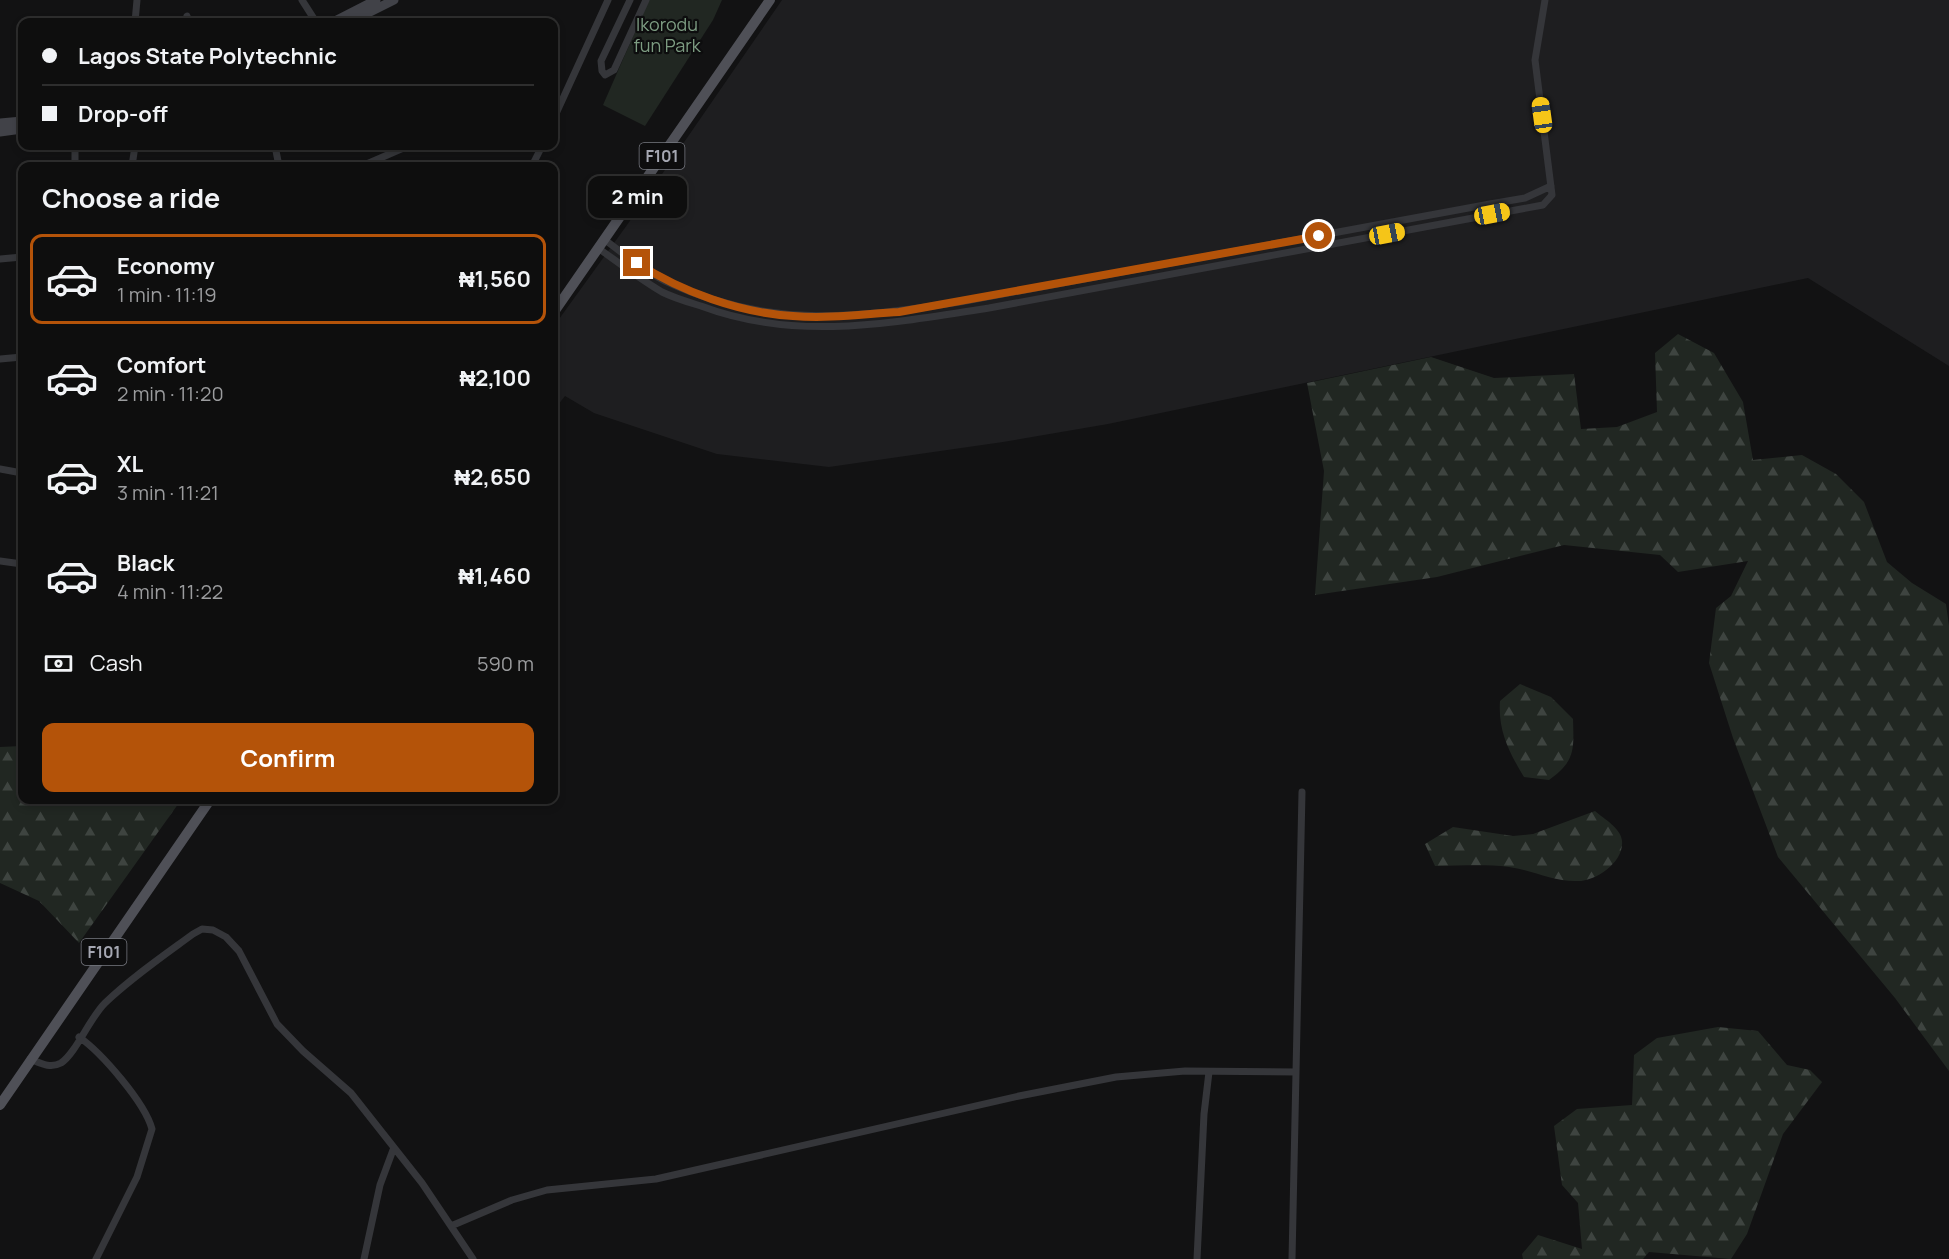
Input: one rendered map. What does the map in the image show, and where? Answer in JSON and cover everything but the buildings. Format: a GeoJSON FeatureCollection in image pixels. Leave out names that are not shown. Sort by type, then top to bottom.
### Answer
{"type":"FeatureCollection","features":[{"type":"Feature","properties":{"kind":"main road"},"geometry":{"type":"LineString","coordinates":[[342,18],[372,5],[394,0]]}},
{"type":"Feature","properties":{"kind":"main road","name":"F101"},"geometry":{"type":"LineString","coordinates":[[558,306],[770,0]]}},
{"type":"Feature","properties":{"kind":"main road"},"geometry":{"type":"LineString","coordinates":[[355,18],[372,5]]}},
{"type":"Feature","properties":{"kind":"main road"},"geometry":{"type":"LineString","coordinates":[[0,123],[18,121]]}},
{"type":"Feature","properties":{"kind":"main road"},"geometry":{"type":"LineString","coordinates":[[0,132],[18,130]]}},
{"type":"Feature","properties":{"kind":"main road","name":"F101"},"geometry":{"type":"LineString","coordinates":[[0,1105],[4,1093],[207,804]]}},
{"type":"Feature","properties":{"kind":"street"},"geometry":{"type":"LineString","coordinates":[[135,18],[137,0]]}},
{"type":"Feature","properties":{"kind":"street"},"geometry":{"type":"LineString","coordinates":[[302,0],[313,18]]}},
{"type":"Feature","properties":{"kind":"street"},"geometry":{"type":"LineString","coordinates":[[558,109],[608,0]]}},
{"type":"Feature","properties":{"kind":"street"},"geometry":{"type":"LineString","coordinates":[[630,0],[601,61],[605,75],[614,70],[646,0]]}},
{"type":"Feature","properties":{"kind":"street"},"geometry":{"type":"LineString","coordinates":[[602,244],[664,293],[712,310],[759,324],[838,327],[902,321],[989,308],[1543,205],[1552,195],[1535,60],[1545,0]]}},
{"type":"Feature","properties":{"kind":"street"},"geometry":{"type":"LineString","coordinates":[[371,162],[399,150]]}},
{"type":"Feature","properties":{"kind":"street"},"geometry":{"type":"LineString","coordinates":[[602,244],[665,280],[716,299],[760,312],[794,316],[837,316],[899,312],[960,302],[1525,198],[1551,186]]}},
{"type":"Feature","properties":{"kind":"street"},"geometry":{"type":"LineString","coordinates":[[0,259],[18,257]]}},
{"type":"Feature","properties":{"kind":"street"},"geometry":{"type":"LineString","coordinates":[[0,359],[18,357]]}},
{"type":"Feature","properties":{"kind":"street"},"geometry":{"type":"LineString","coordinates":[[0,470],[18,472]]}},
{"type":"Feature","properties":{"kind":"street"},"geometry":{"type":"LineString","coordinates":[[0,561],[18,563]]}},
{"type":"Feature","properties":{"kind":"street"},"geometry":{"type":"LineString","coordinates":[[1292,1259],[1302,792]]}},
{"type":"Feature","properties":{"kind":"street"},"geometry":{"type":"LineString","coordinates":[[30,1059],[51,1066],[58,1064],[72,1052],[79,1037],[105,1003],[192,934],[202,929],[213,930],[226,937],[239,951],[277,1024],[303,1051],[341,1082],[422,1184],[473,1259]]}},
{"type":"Feature","properties":{"kind":"street"},"geometry":{"type":"LineString","coordinates":[[79,1037],[94,1048],[143,1108],[152,1129],[137,1178],[96,1259]]}},
{"type":"Feature","properties":{"kind":"street"},"geometry":{"type":"LineString","coordinates":[[451,1226],[512,1200],[547,1190],[656,1179],[1019,1096],[1116,1077],[1209,1072],[1296,1072]]}},
{"type":"Feature","properties":{"kind":"street"},"geometry":{"type":"LineString","coordinates":[[1197,1259],[1204,1114],[1209,1072]]}},
{"type":"Feature","properties":{"kind":"street"},"geometry":{"type":"LineString","coordinates":[[364,1259],[377,1195],[393,1150]]}},
{"type":"Feature","properties":{"kind":"shaded area"},"geometry":{"type":"Polygon","coordinates":[[[782,0],[1949,0],[1949,366],[1808,278],[1108,424],[829,467],[717,454],[594,413],[565,396],[558,405],[558,320],[627,225],[782,0]]]}},
{"type":"Feature","properties":{"kind":"green space","name":"Ikorodu fun Park"},"geometry":{"type":"Polygon","coordinates":[[[649,0],[722,0],[713,20],[645,126],[603,105],[649,0]]]}},
{"type":"Feature","properties":{"kind":"green space"},"geometry":{"type":"Polygon","coordinates":[[[1678,334],[1714,353],[1743,402],[1753,460],[1802,455],[1836,474],[1864,502],[1887,562],[1912,583],[1946,604],[1949,626],[1949,1071],[1895,998],[1778,857],[1733,738],[1709,663],[1716,608],[1731,596],[1748,561],[1678,572],[1660,555],[1564,545],[1437,577],[1315,595],[1324,471],[1307,383],[1431,357],[1494,378],[1574,374],[1581,429],[1617,427],[1657,412],[1655,353],[1678,334]]]}},
{"type":"Feature","properties":{"kind":"green space"},"geometry":{"type":"Polygon","coordinates":[[[1520,684],[1551,697],[1573,719],[1571,754],[1564,767],[1549,780],[1524,777],[1509,750],[1503,732],[1500,701],[1520,684]]]}},
{"type":"Feature","properties":{"kind":"green space"},"geometry":{"type":"Polygon","coordinates":[[[18,746],[18,804],[178,804],[79,943],[39,901],[0,883],[0,747],[18,746]]]}},
{"type":"Feature","properties":{"kind":"green space"},"geometry":{"type":"Polygon","coordinates":[[[1595,811],[1619,832],[1622,841],[1621,849],[1614,863],[1600,874],[1585,880],[1560,880],[1500,866],[1435,866],[1425,844],[1453,827],[1513,836],[1533,834],[1595,811]]]}},
{"type":"Feature","properties":{"kind":"green space"},"geometry":{"type":"Polygon","coordinates":[[[1718,1027],[1758,1031],[1787,1065],[1810,1070],[1822,1082],[1783,1134],[1747,1234],[1731,1259],[1649,1252],[1643,1259],[1523,1259],[1522,1254],[1538,1235],[1582,1249],[1578,1203],[1562,1185],[1554,1126],[1577,1109],[1632,1105],[1634,1055],[1657,1038],[1718,1027]]]}},
{"type":"Feature","properties":{"kind":"route"},"geometry":{"type":"LineString","coordinates":[[637,263],[665,280],[760,312],[794,316],[837,316],[899,312],[960,302],[1319,236]]}}]}
